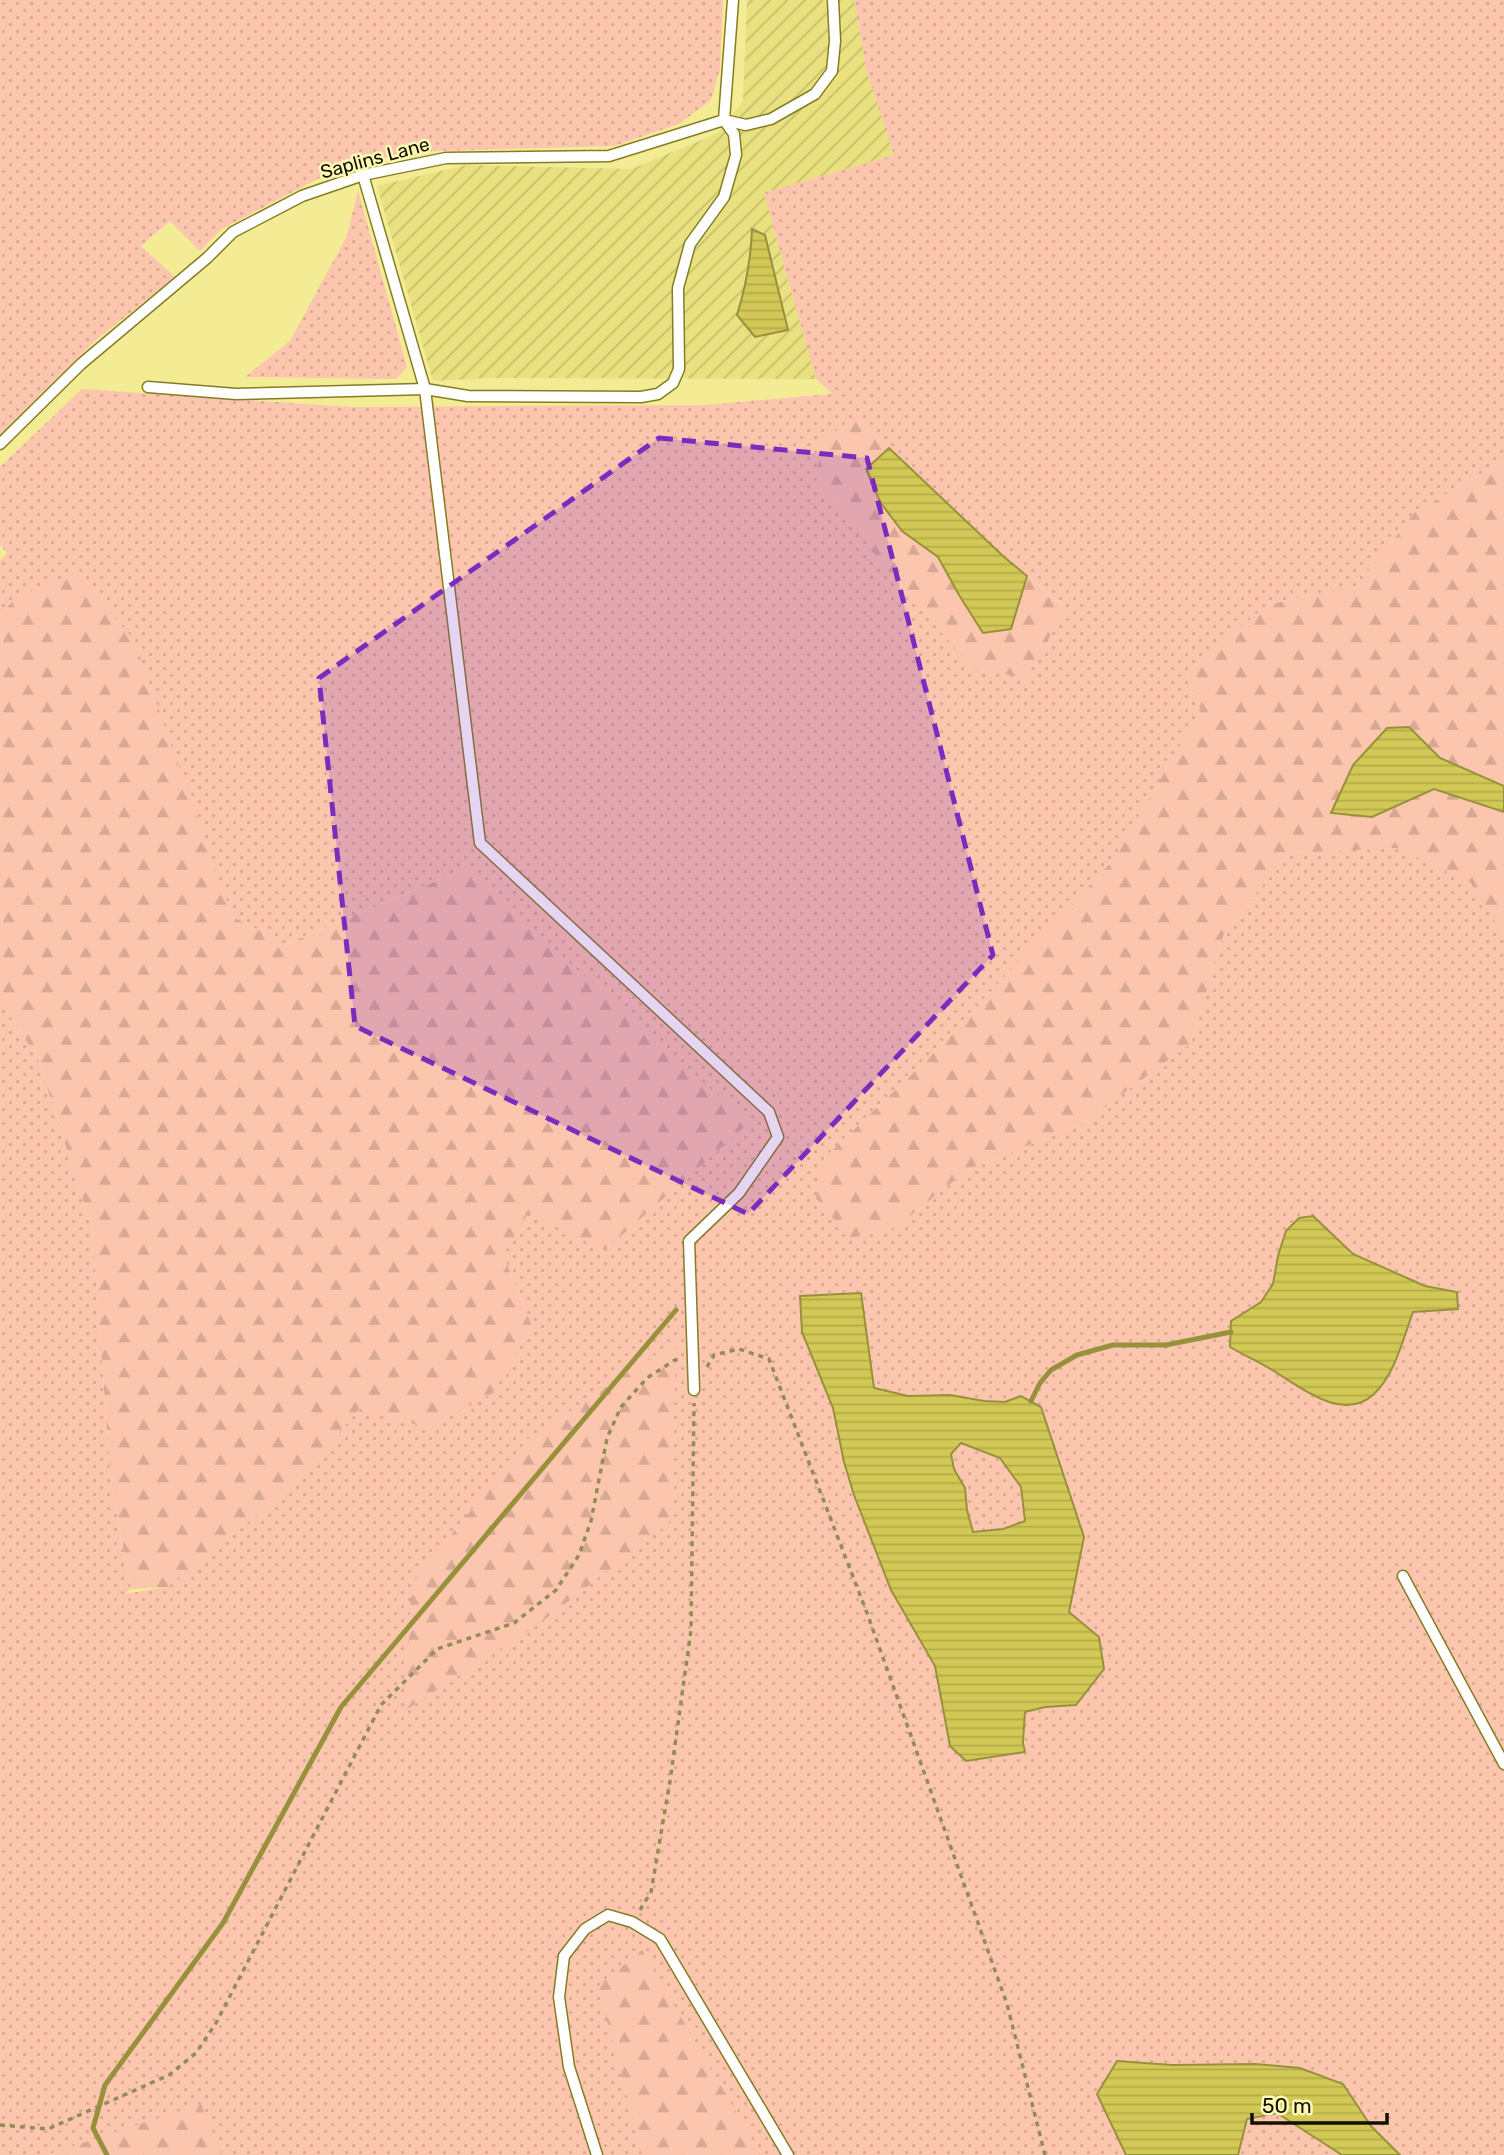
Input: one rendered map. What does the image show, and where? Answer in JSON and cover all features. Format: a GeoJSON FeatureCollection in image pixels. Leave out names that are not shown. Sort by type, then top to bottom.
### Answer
{"type":"FeatureCollection","features":[{"type":"Feature","properties":{"kind":"lane"},"geometry":{"type":"LineString","coordinates":[[148,387],[236,394],[425,389],[468,396],[641,397],[658,394],[673,383],[679,369],[678,288],[690,244],[724,197],[736,155],[734,134],[724,120],[733,0]]}},
{"type":"Feature","properties":{"kind":"lane"},"geometry":{"type":"LineString","coordinates":[[724,120],[746,125],[771,120],[815,94],[832,71],[835,41],[832,0]]}},
{"type":"Feature","properties":{"kind":"lane","name":"Saplins Lane"},"geometry":{"type":"LineString","coordinates":[[0,444],[81,364],[207,258],[233,232],[302,196],[363,175],[446,158],[609,156],[724,120]]}},
{"type":"Feature","properties":{"kind":"lane"},"geometry":{"type":"LineString","coordinates":[[363,175],[425,389],[480,843],[769,1112],[778,1136],[739,1193],[689,1241],[694,1390]]}},
{"type":"Feature","properties":{"kind":"lane"},"geometry":{"type":"LineString","coordinates":[[1404,1576],[1504,1764]]}},
{"type":"Feature","properties":{"kind":"lane"},"geometry":{"type":"LineString","coordinates":[[597,2155],[569,2067],[559,1997],[564,1956],[585,1929],[608,1915],[632,1922],[660,1939],[788,2155]]}},
{"type":"Feature","properties":{"kind":"path"},"geometry":{"type":"LineString","coordinates":[[707,1367],[714,1355],[739,1349],[769,1359],[867,1613],[1007,2004],[1045,2155]]}},
{"type":"Feature","properties":{"kind":"path"},"geometry":{"type":"LineString","coordinates":[[0,2125],[48,2129],[169,2075],[196,2053],[216,2024],[381,1705],[437,1649],[514,1623],[556,1590],[579,1555],[592,1521],[607,1438],[621,1407],[647,1378],[676,1360],[693,1358]]}},
{"type":"Feature","properties":{"kind":"path"},"geometry":{"type":"LineString","coordinates":[[632,1922],[651,1892],[691,1630],[694,1390]]}},
{"type":"Feature","properties":{"kind":"highlighted area"},"geometry":{"type":"Polygon","coordinates":[[[659,438],[867,458],[993,955],[748,1214],[355,1026],[319,678],[659,438]]]}},
{"type":"Feature","properties":{"kind":"shaded area"},"geometry":{"type":"Polygon","coordinates":[[[747,0],[854,0],[867,72],[894,155],[764,193],[816,379],[490,378],[433,381],[377,186],[466,165],[631,169],[718,133],[743,101],[747,0]]]}},
{"type":"Feature","properties":{"kind":"shaded area"},"geometry":{"type":"Polygon","coordinates":[[[752,229],[765,235],[788,330],[755,337],[737,315],[748,272],[752,229]]]}},
{"type":"Feature","properties":{"kind":"shaded area"},"geometry":{"type":"Polygon","coordinates":[[[889,448],[1027,576],[1011,629],[983,633],[938,557],[902,531],[880,502],[866,469],[889,448]]]}},
{"type":"Feature","properties":{"kind":"shaded area"},"geometry":{"type":"Polygon","coordinates":[[[1409,727],[1440,758],[1504,786],[1504,812],[1434,789],[1372,817],[1331,813],[1353,765],[1387,728],[1409,727]]]}},
{"type":"Feature","properties":{"kind":"shaded area"},"geometry":{"type":"Polygon","coordinates":[[[1313,1216],[1353,1254],[1425,1286],[1457,1292],[1458,1309],[1413,1312],[1388,1377],[1374,1394],[1362,1402],[1350,1405],[1324,1400],[1230,1347],[1231,1321],[1261,1302],[1273,1284],[1286,1231],[1299,1218],[1313,1216]]]}},
{"type":"Feature","properties":{"kind":"shaded area"},"geometry":{"type":"Polygon","coordinates":[[[861,1293],[874,1388],[908,1396],[950,1395],[984,1401],[1005,1402],[1021,1396],[1041,1407],[1084,1537],[1069,1612],[1099,1637],[1104,1669],[1076,1705],[1045,1707],[1025,1712],[1025,1752],[966,1761],[950,1746],[935,1666],[891,1590],[854,1495],[833,1408],[802,1332],[800,1296],[861,1293]],[[961,1443],[951,1454],[954,1469],[965,1488],[973,1532],[1003,1529],[1025,1521],[1021,1487],[1000,1458],[961,1443]]]}},
{"type":"Feature","properties":{"kind":"shaded area"},"geometry":{"type":"Polygon","coordinates":[[[1117,2061],[1172,2065],[1255,2064],[1300,2068],[1343,2084],[1371,2126],[1400,2155],[1342,2155],[1277,2113],[1247,2119],[1238,2155],[1126,2155],[1097,2094],[1117,2061]]]}},
{"type":"Feature","properties":{"kind":"green space"},"geometry":{"type":"Polygon","coordinates":[[[0,0],[723,0],[720,69],[711,100],[679,124],[614,146],[405,152],[327,174],[222,229],[200,251],[170,221],[141,246],[175,277],[96,340],[0,434],[0,0]]]}},
{"type":"Feature","properties":{"kind":"green space"},"geometry":{"type":"Polygon","coordinates":[[[854,0],[1504,0],[1504,460],[1414,513],[1357,586],[1267,605],[1186,674],[1201,710],[1113,860],[928,1059],[824,1158],[850,1238],[896,1227],[969,1169],[1084,1123],[1191,1043],[1225,930],[1290,853],[1397,848],[1471,882],[1504,936],[1504,2155],[1400,2155],[1371,2126],[1343,2084],[1117,2061],[1097,2094],[1126,2155],[0,2155],[0,1000],[38,1059],[92,1228],[111,1483],[131,1589],[124,1594],[167,1587],[214,1550],[297,1482],[360,1408],[427,1428],[532,1326],[503,1255],[528,1212],[465,869],[285,944],[233,917],[15,598],[0,616],[0,561],[7,553],[0,545],[0,467],[82,389],[351,407],[704,405],[832,394],[816,379],[764,193],[894,155],[867,72],[854,0]],[[859,420],[816,482],[844,511],[1066,607],[1004,557],[859,420]],[[1313,1216],[1278,1256],[1273,1284],[1261,1302],[1231,1321],[1230,1347],[1275,1371],[1391,1370],[1413,1312],[1457,1309],[1457,1292],[1425,1286],[1353,1254],[1313,1216]],[[861,1293],[802,1332],[833,1408],[844,1462],[891,1590],[935,1666],[950,1746],[966,1761],[1025,1752],[1024,1712],[1045,1707],[1076,1705],[1099,1637],[1069,1612],[1084,1537],[1041,1407],[1021,1396],[1005,1402],[984,1401],[950,1395],[908,1396],[874,1388],[861,1293]]]}},
{"type":"Feature","properties":{"kind":"green space"},"geometry":{"type":"Polygon","coordinates":[[[358,190],[407,367],[396,379],[245,377],[290,341],[347,236],[358,190]]]}},
{"type":"Feature","properties":{"kind":"green space"},"geometry":{"type":"Polygon","coordinates":[[[859,420],[889,448],[866,469],[902,531],[938,557],[983,633],[1011,629],[1027,576],[1066,608],[1026,678],[974,669],[886,571],[844,511],[816,482],[822,437],[859,420]]]}},
{"type":"Feature","properties":{"kind":"green space"},"geometry":{"type":"Polygon","coordinates":[[[1504,460],[1504,786],[1440,758],[1409,727],[1372,817],[1434,789],[1504,812],[1504,936],[1471,883],[1397,848],[1290,853],[1225,930],[1191,1043],[1084,1123],[969,1169],[896,1227],[850,1238],[816,1198],[824,1158],[928,1059],[1113,860],[1201,710],[1186,674],[1267,605],[1357,586],[1414,513],[1504,460]]]}},
{"type":"Feature","properties":{"kind":"green space"},"geometry":{"type":"Polygon","coordinates":[[[74,573],[133,638],[233,917],[286,944],[465,869],[749,1123],[605,1250],[528,1213],[503,1255],[532,1326],[493,1393],[427,1428],[360,1408],[297,1482],[168,1587],[131,1589],[111,1483],[92,1228],[38,1059],[0,1000],[0,616],[15,598],[74,573]]]}},
{"type":"Feature","properties":{"kind":"green space"},"geometry":{"type":"Polygon","coordinates":[[[677,1340],[669,1523],[539,1624],[406,1710],[411,1585],[528,1439],[677,1340]]]}},
{"type":"Feature","properties":{"kind":"green space"},"geometry":{"type":"Polygon","coordinates":[[[961,1443],[1000,1458],[1021,1487],[1026,1521],[1003,1529],[973,1533],[965,1488],[954,1469],[951,1454],[961,1443]]]}},
{"type":"Feature","properties":{"kind":"green space"},"geometry":{"type":"Polygon","coordinates":[[[642,1950],[761,2155],[642,2155],[598,1986],[642,1950]]]}},
{"type":"Feature","properties":{"kind":"green space"},"geometry":{"type":"Polygon","coordinates":[[[201,2104],[222,2155],[46,2155],[201,2104]]]}},
{"type":"Feature","properties":{"kind":"green space"},"geometry":{"type":"Polygon","coordinates":[[[1277,2113],[1342,2155],[1238,2155],[1247,2119],[1277,2113]]]}},
{"type":"Feature","properties":{"kind":"waterway"},"geometry":{"type":"LineString","coordinates":[[107,2155],[93,2128],[105,2085],[223,1923],[341,1707],[676,1310]]}},
{"type":"Feature","properties":{"kind":"waterway"},"geometry":{"type":"LineString","coordinates":[[1031,1401],[1040,1383],[1051,1370],[1077,1355],[1113,1345],[1166,1345],[1231,1332]]}}]}
